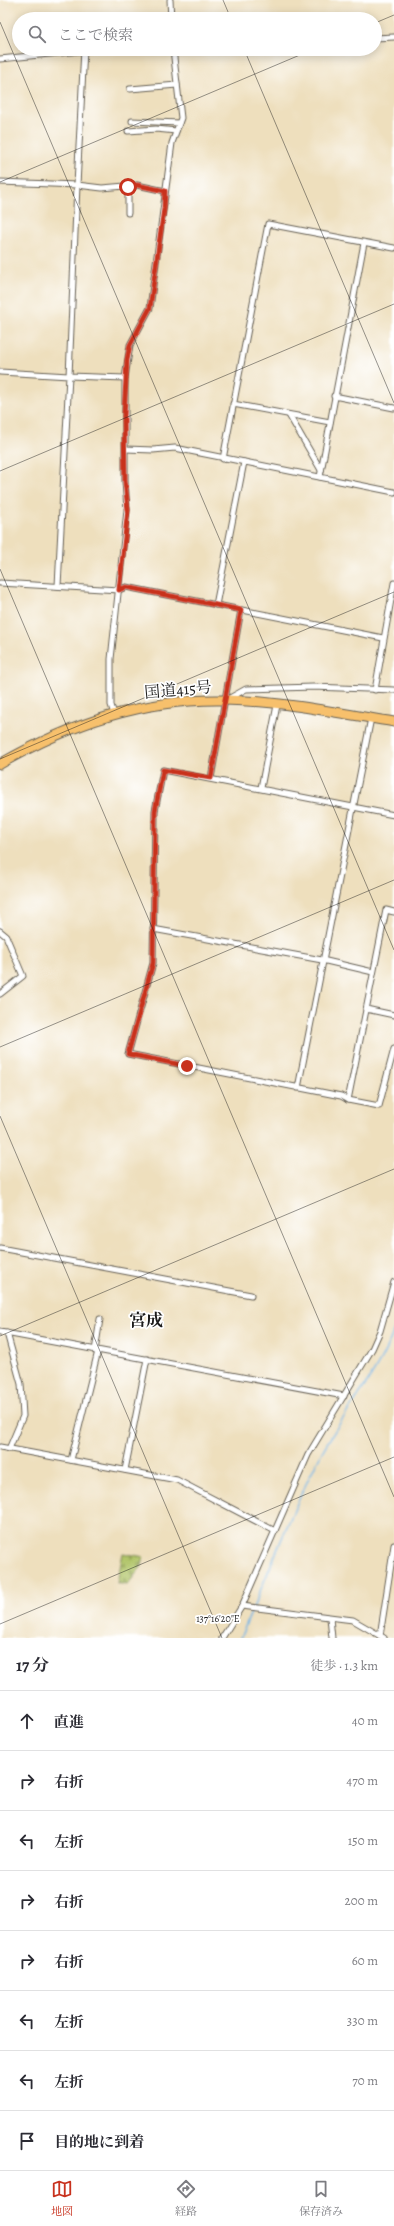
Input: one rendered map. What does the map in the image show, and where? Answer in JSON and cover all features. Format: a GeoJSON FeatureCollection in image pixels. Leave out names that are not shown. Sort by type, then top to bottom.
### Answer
{"type":"FeatureCollection","features":[{"type":"Feature","properties":{"kind":"highway","name":"国道415号"},"geometry":{"type":"LineString","coordinates":[[0,764],[32,746],[72,727],[114,714],[159,705],[226,700],[277,705],[394,722]]}},
{"type":"Feature","properties":{"kind":"street"},"geometry":{"type":"LineString","coordinates":[[170,0],[171,12]]}},
{"type":"Feature","properties":{"kind":"street"},"geometry":{"type":"LineString","coordinates":[[382,37],[394,36]]}},
{"type":"Feature","properties":{"kind":"street"},"geometry":{"type":"LineString","coordinates":[[0,58],[19,56]]}},
{"type":"Feature","properties":{"kind":"street"},"geometry":{"type":"LineString","coordinates":[[58,586],[84,56]]}},
{"type":"Feature","properties":{"kind":"street"},"geometry":{"type":"LineString","coordinates":[[114,714],[111,705],[112,659],[128,510],[125,481],[125,378],[130,345],[150,308],[172,144],[181,118],[174,56]]}},
{"type":"Feature","properties":{"kind":"street"},"geometry":{"type":"LineString","coordinates":[[130,89],[177,85]]}},
{"type":"Feature","properties":{"kind":"street"},"geometry":{"type":"LineString","coordinates":[[132,121],[179,123]]}},
{"type":"Feature","properties":{"kind":"street"},"geometry":{"type":"LineString","coordinates":[[128,131],[156,129],[176,131]]}},
{"type":"Feature","properties":{"kind":"street"},"geometry":{"type":"LineString","coordinates":[[0,182],[77,185],[102,188],[128,187],[137,185],[165,191]]}},
{"type":"Feature","properties":{"kind":"street"},"geometry":{"type":"LineString","coordinates":[[128,187],[128,213]]}},
{"type":"Feature","properties":{"kind":"street"},"geometry":{"type":"LineString","coordinates":[[223,459],[268,224],[394,248]]}},
{"type":"Feature","properties":{"kind":"street"},"geometry":{"type":"LineString","coordinates":[[320,477],[334,396],[364,243]]}},
{"type":"Feature","properties":{"kind":"street"},"geometry":{"type":"LineString","coordinates":[[0,372],[125,378]]}},
{"type":"Feature","properties":{"kind":"street"},"geometry":{"type":"LineString","coordinates":[[334,396],[394,408]]}},
{"type":"Feature","properties":{"kind":"street"},"geometry":{"type":"LineString","coordinates":[[233,404],[330,422]]}},
{"type":"Feature","properties":{"kind":"street"},"geometry":{"type":"LineString","coordinates":[[288,414],[321,470]]}},
{"type":"Feature","properties":{"kind":"street"},"geometry":{"type":"LineString","coordinates":[[126,448],[153,450],[175,448],[223,459],[394,492]]}},
{"type":"Feature","properties":{"kind":"street"},"geometry":{"type":"LineString","coordinates":[[216,605],[244,462]]}},
{"type":"Feature","properties":{"kind":"street"},"geometry":{"type":"LineString","coordinates":[[375,690],[383,638],[391,611],[394,582]]}},
{"type":"Feature","properties":{"kind":"street"},"geometry":{"type":"LineString","coordinates":[[0,583],[119,590],[126,587],[383,638]]}},
{"type":"Feature","properties":{"kind":"street"},"geometry":{"type":"LineString","coordinates":[[211,778],[241,610]]}},
{"type":"Feature","properties":{"kind":"street"},"geometry":{"type":"LineString","coordinates":[[226,700],[246,689],[313,687],[394,690]]}},
{"type":"Feature","properties":{"kind":"street"},"geometry":{"type":"LineString","coordinates":[[261,788],[277,705]]}},
{"type":"Feature","properties":{"kind":"street"},"geometry":{"type":"LineString","coordinates":[[298,1088],[322,960],[371,718]]}},
{"type":"Feature","properties":{"kind":"street"},"geometry":{"type":"LineString","coordinates":[[394,815],[211,778],[163,770],[155,811],[153,963],[128,1054],[341,1096],[348,1100],[379,1106],[394,1049]]}},
{"type":"Feature","properties":{"kind":"street"},"geometry":{"type":"LineString","coordinates":[[348,1100],[386,910],[394,912]]}},
{"type":"Feature","properties":{"kind":"street"},"geometry":{"type":"LineString","coordinates":[[153,929],[322,960],[373,972]]}},
{"type":"Feature","properties":{"kind":"street"},"geometry":{"type":"LineString","coordinates":[[0,931],[6,936],[23,976],[0,994]]}},
{"type":"Feature","properties":{"kind":"street"},"geometry":{"type":"LineString","coordinates":[[366,1009],[394,1015]]}},
{"type":"Feature","properties":{"kind":"street"},"geometry":{"type":"LineString","coordinates":[[0,1248],[251,1295]]}},
{"type":"Feature","properties":{"kind":"street"},"geometry":{"type":"LineString","coordinates":[[222,1638],[242,1606],[308,1455],[344,1396],[380,1331],[394,1282]]}},
{"type":"Feature","properties":{"kind":"street"},"geometry":{"type":"LineString","coordinates":[[71,1460],[96,1351],[100,1319]]}},
{"type":"Feature","properties":{"kind":"street"},"geometry":{"type":"LineString","coordinates":[[0,1332],[344,1396]]}},
{"type":"Feature","properties":{"kind":"street"},"geometry":{"type":"LineString","coordinates":[[7,1333],[21,1384],[23,1416],[9,1449]]}},
{"type":"Feature","properties":{"kind":"street"},"geometry":{"type":"LineString","coordinates":[[125,1470],[146,1359]]}},
{"type":"Feature","properties":{"kind":"street"},"geometry":{"type":"LineString","coordinates":[[0,1447],[177,1480],[275,1531]]}},
{"type":"Feature","properties":{"kind":"street"},"geometry":{"type":"LineString","coordinates":[[242,1606],[353,1620],[382,1637],[394,1545]]}},
{"type":"Feature","properties":{"kind":"street"},"geometry":{"type":"LineString","coordinates":[[330,1618],[332,1638]]}},
{"type":"Feature","properties":{"kind":"green space"},"geometry":{"type":"Polygon","coordinates":[[[123,1553],[144,1557],[142,1566],[127,1585],[117,1583],[123,1553]]]}},
{"type":"Feature","properties":{"kind":"waterway"},"geometry":{"type":"LineString","coordinates":[[240,1638],[310,1475],[331,1437],[370,1378],[394,1330]]}},
{"type":"Feature","properties":{"kind":"district","name":"宮成"},"geometry":{"type":"Point","coordinates":[146,1320]}},
{"type":"Feature","properties":{"kind":"route"},"geometry":{"type":"LineString","coordinates":[[128,187],[137,185],[165,191],[164,209],[150,308],[130,345],[127,360],[124,416],[126,448],[125,481],[128,510],[119,590],[126,587],[241,610],[211,778],[163,770],[155,811],[153,963],[150,980],[141,1006],[128,1054],[187,1066]]}}]}
